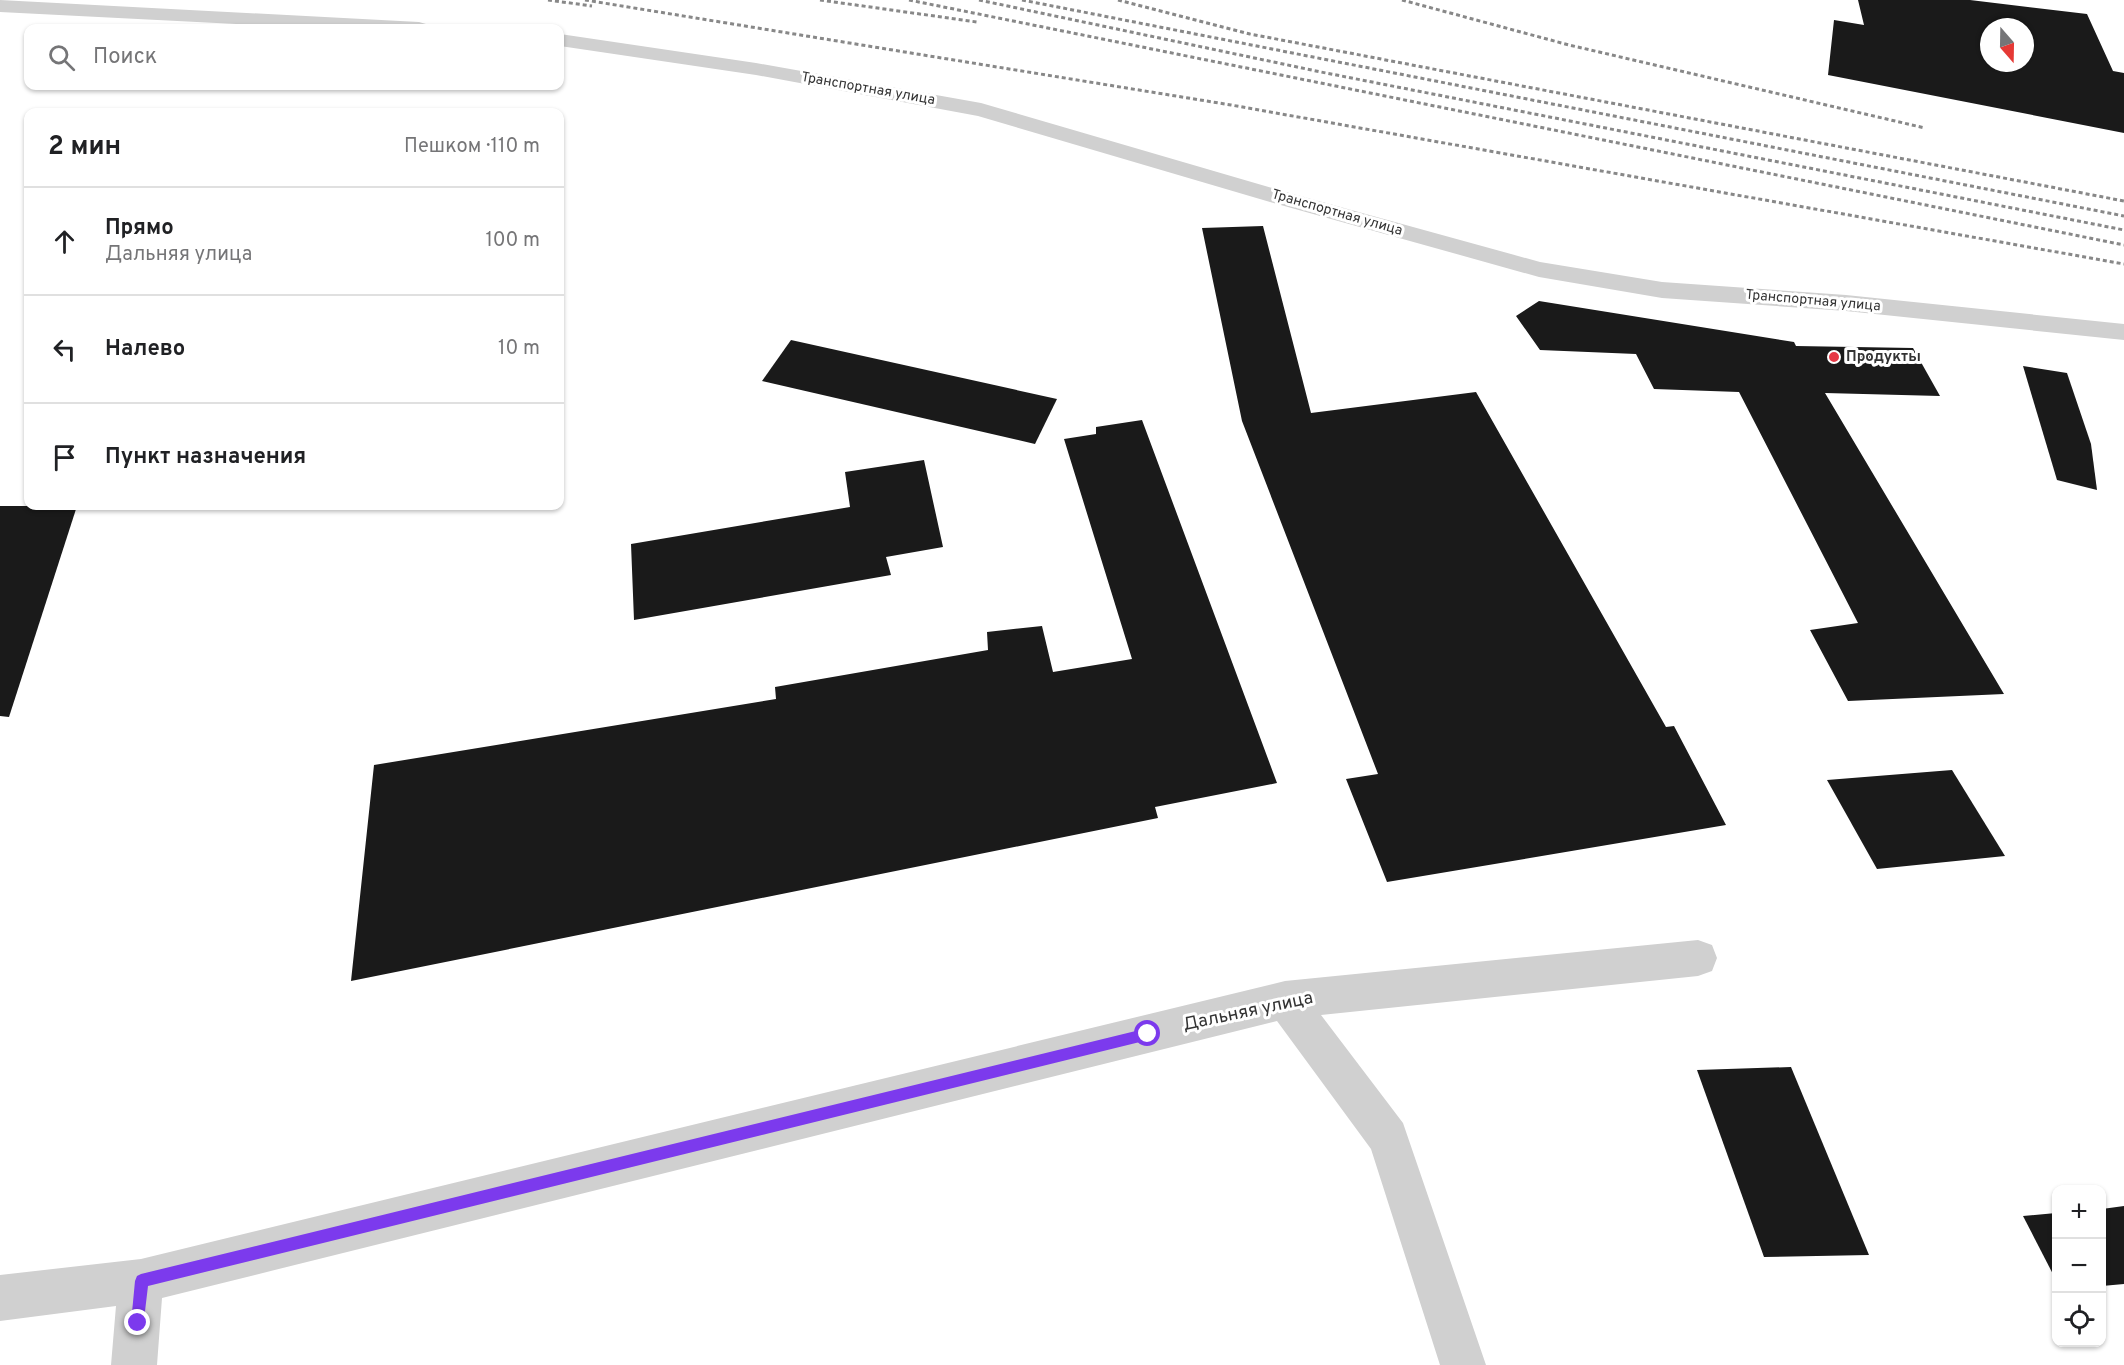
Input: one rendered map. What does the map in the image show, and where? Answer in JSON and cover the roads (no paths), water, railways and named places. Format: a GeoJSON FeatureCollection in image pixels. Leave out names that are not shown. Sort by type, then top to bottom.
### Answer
{"type":"FeatureCollection","features":[{"type":"Feature","properties":{"kind":"street"},"geometry":{"type":"LineString","coordinates":[[0,6],[343,24]]}},
{"type":"Feature","properties":{"kind":"street","name":"Транспортная улица"},"geometry":{"type":"LineString","coordinates":[[564,41],[756,69],[981,110],[1288,200],[1539,269],[1662,290],[1846,303],[2124,332]]}},
{"type":"Feature","properties":{"kind":"street","name":"Дальняя улица"},"geometry":{"type":"LineString","coordinates":[[0,1298],[141,1281],[1285,1000],[1698,958]]}},
{"type":"Feature","properties":{"kind":"street"},"geometry":{"type":"LineString","coordinates":[[1285,1000],[1388,1138],[1463,1365]]}},
{"type":"Feature","properties":{"kind":"street"},"geometry":{"type":"LineString","coordinates":[[134,1365],[141,1281]]}},
{"type":"Feature","properties":{"kind":"railway"},"geometry":{"type":"LineString","coordinates":[[548,0],[592,6]]}},
{"type":"Feature","properties":{"kind":"railway"},"geometry":{"type":"LineString","coordinates":[[585,0],[1231,105],[2124,264]]}},
{"type":"Feature","properties":{"kind":"railway"},"geometry":{"type":"LineString","coordinates":[[820,0],[977,22]]}},
{"type":"Feature","properties":{"kind":"railway"},"geometry":{"type":"LineString","coordinates":[[909,0],[2124,245]]}},
{"type":"Feature","properties":{"kind":"railway"},"geometry":{"type":"LineString","coordinates":[[979,0],[1321,72],[2124,230]]}},
{"type":"Feature","properties":{"kind":"railway"},"geometry":{"type":"LineString","coordinates":[[1022,0],[2124,216]]}},
{"type":"Feature","properties":{"kind":"railway"},"geometry":{"type":"LineString","coordinates":[[1118,0],[1250,34],[2124,201]]}},
{"type":"Feature","properties":{"kind":"railway"},"geometry":{"type":"LineString","coordinates":[[1402,0],[1569,45],[1925,128]]}},
{"type":"Feature","properties":{"kind":"place","name":"Продукты"},"geometry":{"type":"Point","coordinates":[1834,357]}}]}
